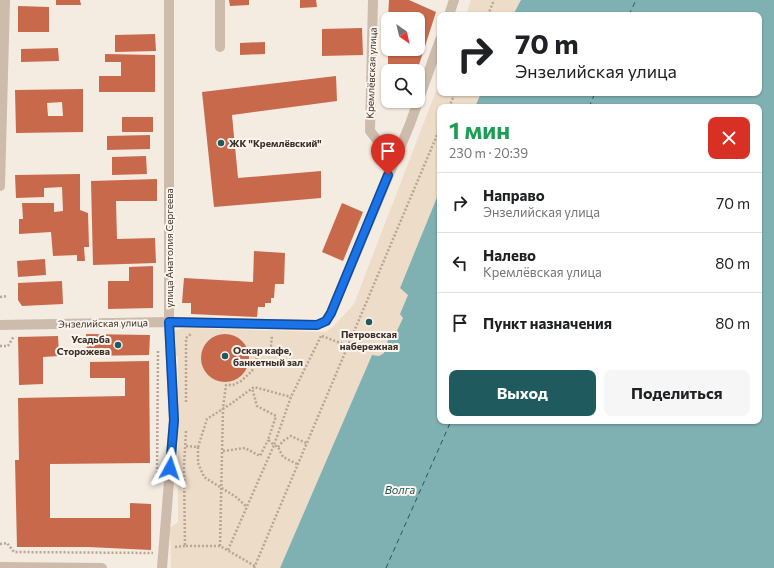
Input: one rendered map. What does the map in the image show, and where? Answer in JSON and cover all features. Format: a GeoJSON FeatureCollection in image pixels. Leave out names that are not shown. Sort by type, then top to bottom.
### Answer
{"type":"FeatureCollection","features":[{"type":"Feature","properties":{"kind":"street"},"geometry":{"type":"LineString","coordinates":[[0,186],[5,0]]}},
{"type":"Feature","properties":{"kind":"street","name":"улица Анатолия Сергеева"},"geometry":{"type":"LineString","coordinates":[[162,568],[174,420],[169,322],[169,0]]}},
{"type":"Feature","properties":{"kind":"street"},"geometry":{"type":"LineString","coordinates":[[220,0],[220,47]]}},
{"type":"Feature","properties":{"kind":"street","name":"Кремлёвская улица"},"geometry":{"type":"LineString","coordinates":[[373,0],[370,131],[394,162]]}},
{"type":"Feature","properties":{"kind":"street"},"geometry":{"type":"LineString","coordinates":[[450,12],[454,0]]}},
{"type":"Feature","properties":{"kind":"street"},"geometry":{"type":"LineString","coordinates":[[394,162],[410,124],[437,48]]}},
{"type":"Feature","properties":{"kind":"street","name":"Энзелийская улица"},"geometry":{"type":"LineString","coordinates":[[0,325],[169,322],[317,325],[326,321],[331,313],[394,162]]}},
{"type":"Feature","properties":{"kind":"street"},"geometry":{"type":"LineString","coordinates":[[0,567],[102,568]]}},
{"type":"Feature","properties":{"kind":"path"},"geometry":{"type":"LineString","coordinates":[[489,12],[494,0]]}},
{"type":"Feature","properties":{"kind":"path"},"geometry":{"type":"LineString","coordinates":[[186,431],[184,467],[184,546],[220,546],[254,567],[437,135]]}},
{"type":"Feature","properties":{"kind":"path"},"geometry":{"type":"LineString","coordinates":[[0,297],[7,296]]}},
{"type":"Feature","properties":{"kind":"path"},"geometry":{"type":"LineString","coordinates":[[0,346],[8,346],[16,332]]}},
{"type":"Feature","properties":{"kind":"path"},"geometry":{"type":"LineString","coordinates":[[220,546],[223,408],[226,385],[233,385],[241,381],[252,371],[257,357],[270,346],[273,333],[266,332]]}},
{"type":"Feature","properties":{"kind":"path"},"geometry":{"type":"LineString","coordinates":[[186,408],[186,338],[190,334],[197,334]]}},
{"type":"Feature","properties":{"kind":"path"},"geometry":{"type":"LineString","coordinates":[[314,335],[322,336],[348,346]]}},
{"type":"Feature","properties":{"kind":"path"},"geometry":{"type":"LineString","coordinates":[[228,550],[274,445],[292,397],[322,336]]}},
{"type":"Feature","properties":{"kind":"path"},"geometry":{"type":"LineString","coordinates":[[157,484],[158,344]]}},
{"type":"Feature","properties":{"kind":"path"},"geometry":{"type":"LineString","coordinates":[[247,507],[236,497],[222,490],[204,477],[198,462],[198,447],[207,419],[223,408],[232,404],[254,387],[292,397]]}},
{"type":"Feature","properties":{"kind":"path"},"geometry":{"type":"LineString","coordinates":[[223,451],[245,448],[260,456],[268,440],[276,416],[257,406],[252,388]]}},
{"type":"Feature","properties":{"kind":"path"},"geometry":{"type":"LineString","coordinates":[[278,447],[282,441],[291,436],[306,443]]}},
{"type":"Feature","properties":{"kind":"path"},"geometry":{"type":"LineString","coordinates":[[268,440],[278,447],[283,457],[297,464]]}},
{"type":"Feature","properties":{"kind":"path"},"geometry":{"type":"LineString","coordinates":[[186,446],[198,447]]}},
{"type":"Feature","properties":{"kind":"path"},"geometry":{"type":"LineString","coordinates":[[0,544],[8,543],[14,552],[157,553]]}},
{"type":"Feature","properties":{"kind":"shaded area"},"geometry":{"type":"Polygon","coordinates":[[[471,0],[521,0],[515,12],[467,12],[471,0]]]}},
{"type":"Feature","properties":{"kind":"shaded area","name":"Петровская набережная"},"geometry":{"type":"Polygon","coordinates":[[[437,89],[437,96],[480,96],[476,104],[437,104],[437,197],[400,287],[408,295],[400,314],[403,318],[395,335],[389,337],[384,353],[379,356],[372,355],[280,568],[171,568],[170,528],[178,522],[178,357],[173,354],[172,335],[176,330],[185,328],[325,332],[333,327],[354,304],[437,89]]]}},
{"type":"Feature","properties":{"kind":"water","name":"Волга"},"geometry":{"type":"Polygon","coordinates":[[[521,0],[774,0],[774,568],[280,568],[372,355],[379,356],[384,353],[389,337],[395,335],[403,318],[400,314],[408,295],[400,288],[437,197],[437,424],[762,424],[762,104],[476,104],[480,96],[762,96],[762,12],[515,12],[521,0]]]}},
{"type":"Feature","properties":{"kind":"building"},"geometry":{"type":"Polygon","coordinates":[[[56,0],[80,0],[81,5],[56,5],[56,0]]]}},
{"type":"Feature","properties":{"kind":"building"},"geometry":{"type":"Polygon","coordinates":[[[229,0],[249,0],[249,5],[230,6],[229,0]]]}},
{"type":"Feature","properties":{"kind":"building"},"geometry":{"type":"Polygon","coordinates":[[[300,0],[316,0],[317,7],[300,8],[300,0]]]}},
{"type":"Feature","properties":{"kind":"building"},"geometry":{"type":"Polygon","coordinates":[[[389,0],[409,0],[436,12],[425,46],[425,12],[388,12],[389,0]]]}},
{"type":"Feature","properties":{"kind":"building"},"geometry":{"type":"Polygon","coordinates":[[[18,6],[49,7],[49,32],[18,32],[18,6]]]}},
{"type":"Feature","properties":{"kind":"building"},"geometry":{"type":"Polygon","coordinates":[[[362,28],[363,55],[322,56],[322,29],[362,28]]]}},
{"type":"Feature","properties":{"kind":"building"},"geometry":{"type":"Polygon","coordinates":[[[155,34],[156,51],[115,52],[115,35],[155,34]]]}},
{"type":"Feature","properties":{"kind":"building"},"geometry":{"type":"Polygon","coordinates":[[[265,42],[265,54],[240,55],[240,43],[265,42]]]}},
{"type":"Feature","properties":{"kind":"building"},"geometry":{"type":"Polygon","coordinates":[[[58,48],[59,61],[21,62],[21,49],[58,48]]]}},
{"type":"Feature","properties":{"kind":"building"},"geometry":{"type":"Polygon","coordinates":[[[105,54],[155,55],[155,92],[99,92],[99,76],[121,76],[121,62],[105,62],[105,54]]]}},
{"type":"Feature","properties":{"kind":"building"},"geometry":{"type":"Polygon","coordinates":[[[388,56],[422,56],[419,64],[388,64],[388,56]]]}},
{"type":"Feature","properties":{"kind":"building","name":"ЖК \"Кремлёвский\""},"geometry":{"type":"Polygon","coordinates":[[[336,76],[337,101],[232,115],[238,178],[321,171],[321,198],[214,207],[202,92],[336,76]]]}},
{"type":"Feature","properties":{"kind":"building"},"geometry":{"type":"Polygon","coordinates":[[[83,89],[83,132],[16,133],[15,90],[83,89]],[[62,102],[47,103],[48,116],[63,116],[62,102]]]}},
{"type":"Feature","properties":{"kind":"building"},"geometry":{"type":"Polygon","coordinates":[[[122,117],[153,117],[153,132],[122,132],[122,117]]]}},
{"type":"Feature","properties":{"kind":"building"},"geometry":{"type":"Polygon","coordinates":[[[150,135],[150,149],[107,150],[107,136],[150,135]]]}},
{"type":"Feature","properties":{"kind":"building"},"geometry":{"type":"Polygon","coordinates":[[[146,156],[147,174],[112,175],[112,157],[146,156]]]}},
{"type":"Feature","properties":{"kind":"building"},"geometry":{"type":"Polygon","coordinates":[[[80,174],[80,210],[88,213],[89,247],[84,247],[85,261],[77,261],[77,255],[53,256],[51,232],[19,234],[19,219],[23,219],[22,203],[54,203],[54,212],[63,211],[62,187],[44,188],[44,197],[16,198],[15,175],[80,174]]]}},
{"type":"Feature","properties":{"kind":"building"},"geometry":{"type":"Polygon","coordinates":[[[157,179],[157,201],[116,201],[117,239],[155,238],[156,263],[93,265],[91,181],[157,179]]]}},
{"type":"Feature","properties":{"kind":"building"},"geometry":{"type":"Polygon","coordinates":[[[342,203],[363,212],[343,261],[322,252],[342,203]]]}},
{"type":"Feature","properties":{"kind":"building"},"geometry":{"type":"Polygon","coordinates":[[[254,251],[285,253],[284,284],[275,284],[274,298],[271,298],[271,303],[265,303],[265,307],[258,307],[257,317],[191,314],[191,303],[182,303],[184,278],[253,282],[254,251]]]}},
{"type":"Feature","properties":{"kind":"building"},"geometry":{"type":"Polygon","coordinates":[[[45,259],[46,275],[18,277],[17,261],[45,259]]]}},
{"type":"Feature","properties":{"kind":"building"},"geometry":{"type":"Polygon","coordinates":[[[153,266],[153,308],[108,309],[108,281],[129,281],[129,267],[153,266]]]}},
{"type":"Feature","properties":{"kind":"building"},"geometry":{"type":"Polygon","coordinates":[[[62,281],[63,304],[22,306],[18,300],[18,283],[62,281]]]}},
{"type":"Feature","properties":{"kind":"building","name":"Усадьба Сторожева"},"geometry":{"type":"Polygon","coordinates":[[[86,334],[150,335],[149,355],[87,356],[86,334]]]}},
{"type":"Feature","properties":{"kind":"building","name":"Оскар кафе, банкетный зал"},"geometry":{"type":"Polygon","coordinates":[[[220,334],[230,334],[242,341],[249,353],[249,363],[242,375],[230,382],[220,382],[212,378],[205,371],[201,363],[201,353],[205,345],[212,338],[220,334]]]}},
{"type":"Feature","properties":{"kind":"building"},"geometry":{"type":"Polygon","coordinates":[[[58,336],[59,356],[43,357],[43,384],[19,385],[18,337],[58,336]]]}},
{"type":"Feature","properties":{"kind":"building"},"geometry":{"type":"Polygon","coordinates":[[[149,361],[150,463],[50,464],[50,518],[130,518],[130,503],[151,504],[151,550],[88,547],[17,547],[15,460],[19,460],[18,398],[125,396],[125,378],[90,378],[90,362],[149,361]]]}},
{"type":"Feature","properties":{"kind":"ferry route"},"geometry":{"type":"LineString","coordinates":[[630,12],[636,0]]}},
{"type":"Feature","properties":{"kind":"ferry route"},"geometry":{"type":"LineString","coordinates":[[590,104],[594,96]]}},
{"type":"Feature","properties":{"kind":"ferry route"},"geometry":{"type":"LineString","coordinates":[[386,568],[450,424]]}},
{"type":"Feature","properties":{"kind":"place","name":"ЖК \"Кремлёвский\""},"geometry":{"type":"Point","coordinates":[221,143]}},
{"type":"Feature","properties":{"kind":"place","name":"Петровская набережная"},"geometry":{"type":"Point","coordinates":[369,322]}},
{"type":"Feature","properties":{"kind":"place","name":"Усадьба Сторожева"},"geometry":{"type":"Point","coordinates":[118,345]}},
{"type":"Feature","properties":{"kind":"place","name":"Оскар кафе, банкетный зал"},"geometry":{"type":"Point","coordinates":[225,356]}},
{"type":"Feature","properties":{"kind":"route"},"geometry":{"type":"LineString","coordinates":[[170,468],[174,420],[169,322],[317,325],[326,321],[331,313],[388,175]]}}]}
